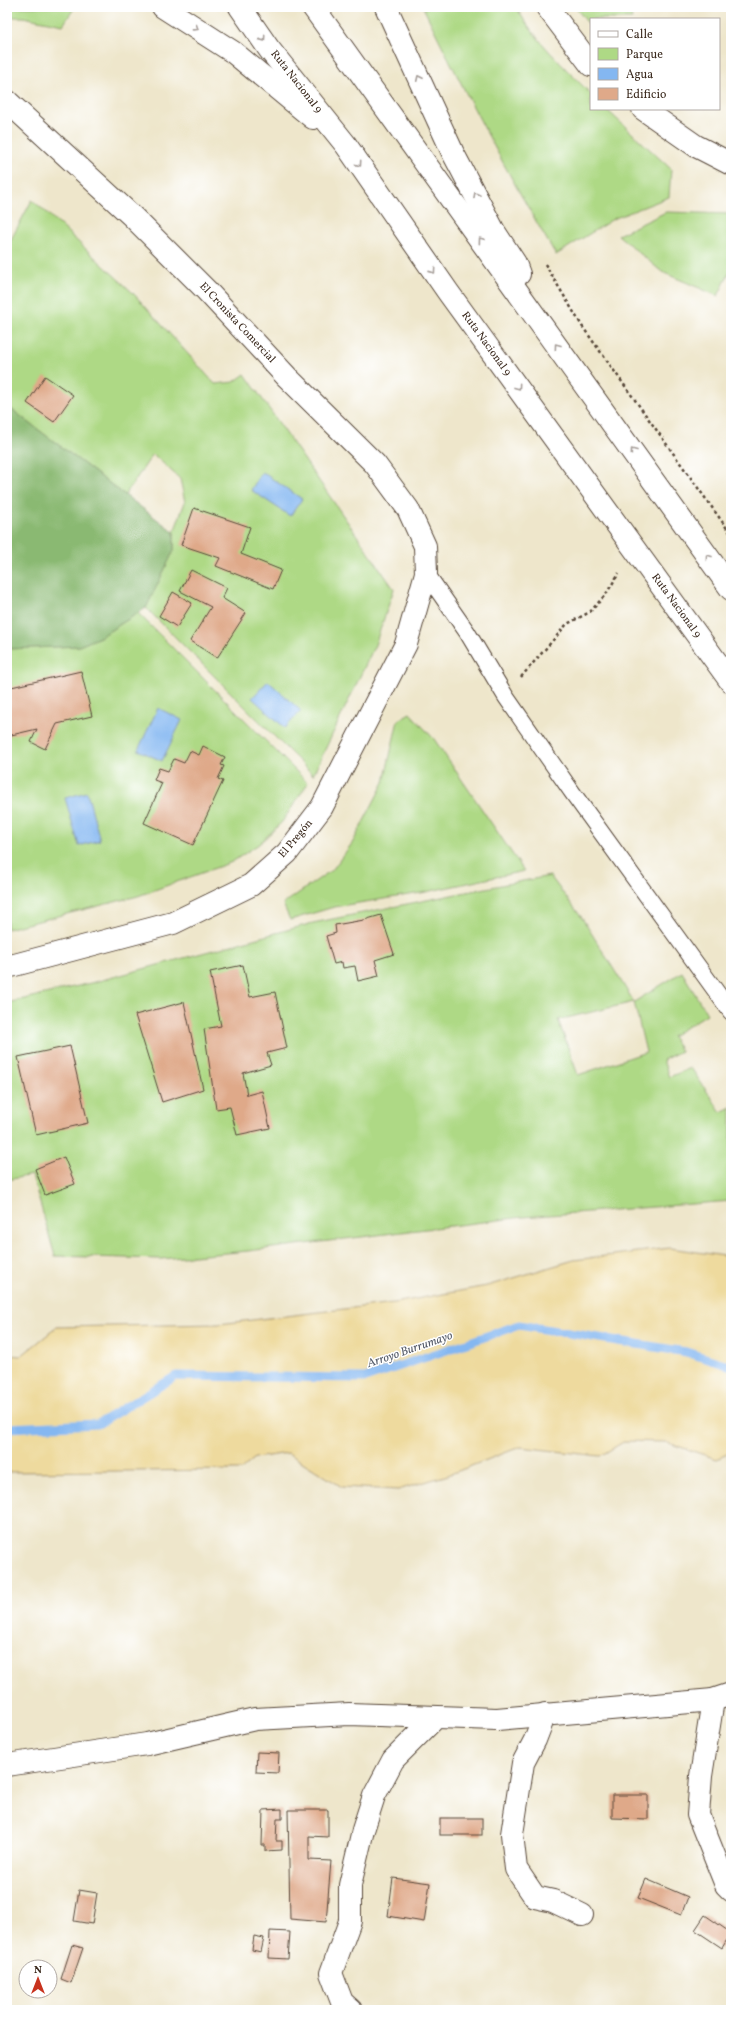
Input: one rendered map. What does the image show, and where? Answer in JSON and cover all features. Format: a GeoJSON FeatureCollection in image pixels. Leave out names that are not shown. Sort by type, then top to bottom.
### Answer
{"type":"FeatureCollection","features":[{"type":"Feature","properties":{"kind":"main road"},"geometry":{"type":"LineString","coordinates":[[163,7],[233,52],[346,145]]}},
{"type":"Feature","properties":{"kind":"main road","name":"Ruta Nacional 9"},"geometry":{"type":"LineString","coordinates":[[240,7],[270,49],[346,145],[448,292],[731,682]]}},
{"type":"Feature","properties":{"kind":"main road"},"geometry":{"type":"LineString","coordinates":[[313,7],[731,589]]}},
{"type":"Feature","properties":{"kind":"main road"},"geometry":{"type":"LineString","coordinates":[[386,7],[453,153],[494,231],[516,263],[528,305]]}},
{"type":"Feature","properties":{"kind":"main road"},"geometry":{"type":"LineString","coordinates":[[547,7],[590,64]]}},
{"type":"Feature","properties":{"kind":"main road","name":"El Cronista Comercial"},"geometry":{"type":"LineString","coordinates":[[7,101],[134,217],[206,290],[287,377],[374,464],[408,510],[425,546],[426,573]]}},
{"type":"Feature","properties":{"kind":"main road"},"geometry":{"type":"LineString","coordinates":[[644,110],[696,146],[731,164]]}},
{"type":"Feature","properties":{"kind":"main road","name":"El Pregón"},"geometry":{"type":"LineString","coordinates":[[7,967],[173,923],[251,885],[287,853],[322,807],[406,644],[426,573]]}},
{"type":"Feature","properties":{"kind":"main road"},"geometry":{"type":"LineString","coordinates":[[7,1765],[147,1744],[255,1720],[349,1714],[497,1718],[722,1697],[701,1776],[698,1815],[726,1885],[731,1890]]}},
{"type":"Feature","properties":{"kind":"main road"},"geometry":{"type":"LineString","coordinates":[[545,1714],[535,1740],[523,1763],[512,1834],[516,1869],[535,1897],[553,1900],[582,1915]]}},
{"type":"Feature","properties":{"kind":"main road"},"geometry":{"type":"LineString","coordinates":[[351,2010],[342,2002],[331,1973],[350,1921],[350,1885],[363,1830],[374,1796],[393,1760],[436,1717]]}},
{"type":"Feature","properties":{"kind":"lane"},"geometry":{"type":"LineString","coordinates":[[426,573],[467,632],[506,697],[572,792],[731,1012]]}},
{"type":"Feature","properties":{"kind":"path"},"geometry":{"type":"LineString","coordinates":[[542,258],[582,326],[731,534]]}},
{"type":"Feature","properties":{"kind":"path"},"geometry":{"type":"LineString","coordinates":[[506,697],[540,653],[567,624],[590,612],[606,594],[634,549]]}},
{"type":"Feature","properties":{"kind":"green space"},"geometry":{"type":"Polygon","coordinates":[[[7,7],[75,7],[63,25],[23,17],[7,17],[7,7]]]}},
{"type":"Feature","properties":{"kind":"green space"},"geometry":{"type":"Polygon","coordinates":[[[423,7],[516,7],[541,42],[590,93],[590,110],[607,110],[671,169],[669,197],[613,219],[556,255],[520,194],[454,70],[423,7]]]}},
{"type":"Feature","properties":{"kind":"green space"},"geometry":{"type":"Polygon","coordinates":[[[575,7],[630,7],[632,18],[590,18],[590,26],[575,7]]]}},
{"type":"Feature","properties":{"kind":"green space"},"geometry":{"type":"Polygon","coordinates":[[[32,200],[133,293],[215,384],[234,382],[245,374],[394,589],[375,645],[313,775],[146,608],[174,550],[174,532],[185,502],[180,479],[153,454],[125,495],[7,406],[7,247],[32,200]]]}},
{"type":"Feature","properties":{"kind":"green space"},"geometry":{"type":"Polygon","coordinates":[[[666,212],[731,214],[731,269],[718,296],[662,272],[618,235],[666,212]]]}},
{"type":"Feature","properties":{"kind":"green space"},"geometry":{"type":"Polygon","coordinates":[[[7,406],[174,532],[174,550],[146,608],[100,637],[79,646],[7,649],[7,406]]]}},
{"type":"Feature","properties":{"kind":"green space"},"geometry":{"type":"Polygon","coordinates":[[[138,613],[308,783],[282,822],[259,844],[232,862],[138,896],[7,929],[7,649],[79,646],[100,637],[138,613]]]}},
{"type":"Feature","properties":{"kind":"green space"},"geometry":{"type":"Polygon","coordinates":[[[410,713],[434,739],[524,871],[421,893],[334,907],[290,920],[283,904],[333,869],[353,842],[384,782],[398,720],[410,713]]]}},
{"type":"Feature","properties":{"kind":"green space"},"geometry":{"type":"Polygon","coordinates":[[[550,876],[582,918],[634,1002],[682,972],[707,1014],[672,1036],[681,1051],[663,1060],[669,1077],[691,1068],[721,1112],[731,1107],[731,1201],[523,1217],[248,1251],[161,1259],[55,1256],[32,1175],[7,1180],[7,1003],[95,982],[313,923],[550,876]],[[634,1002],[558,1020],[578,1075],[646,1052],[634,1002]]]}},
{"type":"Feature","properties":{"kind":"sand"},"geometry":{"type":"Polygon","coordinates":[[[670,1248],[731,1257],[731,1452],[717,1459],[665,1442],[625,1441],[600,1456],[520,1447],[448,1475],[398,1490],[342,1487],[288,1453],[255,1458],[241,1470],[7,1472],[7,1355],[21,1356],[57,1327],[219,1324],[394,1303],[487,1286],[574,1260],[670,1248]]]}},
{"type":"Feature","properties":{"kind":"water"},"geometry":{"type":"Polygon","coordinates":[[[262,472],[302,499],[290,516],[251,490],[262,472]]]}},
{"type":"Feature","properties":{"kind":"water"},"geometry":{"type":"Polygon","coordinates":[[[268,681],[301,711],[285,728],[252,698],[268,681]]]}},
{"type":"Feature","properties":{"kind":"water"},"geometry":{"type":"Polygon","coordinates":[[[158,708],[182,720],[162,761],[138,750],[158,708]]]}},
{"type":"Feature","properties":{"kind":"water"},"geometry":{"type":"Polygon","coordinates":[[[87,792],[100,840],[79,846],[65,798],[87,792]]]}},
{"type":"Feature","properties":{"kind":"building"},"geometry":{"type":"Polygon","coordinates":[[[7,206],[11,208],[7,217],[7,206]]]}},
{"type":"Feature","properties":{"kind":"building"},"geometry":{"type":"Polygon","coordinates":[[[45,376],[73,395],[54,422],[27,403],[45,376]]]}},
{"type":"Feature","properties":{"kind":"building"},"geometry":{"type":"Polygon","coordinates":[[[194,508],[250,527],[241,554],[281,570],[273,589],[216,566],[220,558],[181,545],[194,508]]]}},
{"type":"Feature","properties":{"kind":"building"},"geometry":{"type":"Polygon","coordinates":[[[191,570],[227,588],[222,598],[246,613],[217,658],[190,641],[211,607],[180,591],[191,570]]]}},
{"type":"Feature","properties":{"kind":"building"},"geometry":{"type":"Polygon","coordinates":[[[173,592],[192,603],[177,627],[159,616],[173,592]]]}},
{"type":"Feature","properties":{"kind":"building"},"geometry":{"type":"Polygon","coordinates":[[[81,671],[92,716],[57,724],[45,749],[31,742],[37,729],[7,736],[7,688],[81,671]]]}},
{"type":"Feature","properties":{"kind":"building"},"geometry":{"type":"Polygon","coordinates":[[[203,746],[225,757],[221,765],[224,766],[218,779],[223,781],[193,845],[144,823],[162,783],[154,780],[159,768],[168,771],[174,759],[184,763],[190,751],[199,755],[203,746]]]}},
{"type":"Feature","properties":{"kind":"building"},"geometry":{"type":"Polygon","coordinates":[[[381,915],[394,954],[375,960],[379,976],[358,981],[355,966],[343,968],[342,962],[334,964],[326,936],[336,933],[335,925],[364,920],[381,915]]]}},
{"type":"Feature","properties":{"kind":"building"},"geometry":{"type":"Polygon","coordinates":[[[243,965],[250,997],[275,992],[287,1048],[267,1053],[271,1065],[243,1073],[247,1095],[262,1091],[270,1128],[237,1135],[230,1107],[216,1109],[204,1029],[221,1026],[210,972],[243,965]]]}},
{"type":"Feature","properties":{"kind":"building"},"geometry":{"type":"Polygon","coordinates":[[[184,1002],[203,1089],[162,1102],[135,1015],[184,1002]]]}},
{"type":"Feature","properties":{"kind":"building"},"geometry":{"type":"Polygon","coordinates":[[[70,1046],[88,1123],[36,1135],[18,1057],[70,1046]]]}},
{"type":"Feature","properties":{"kind":"building"},"geometry":{"type":"Polygon","coordinates":[[[64,1157],[75,1184],[45,1195],[35,1169],[64,1157]]]}},
{"type":"Feature","properties":{"kind":"building"},"geometry":{"type":"Polygon","coordinates":[[[257,1752],[279,1753],[278,1773],[256,1772],[257,1752]]]}},
{"type":"Feature","properties":{"kind":"building"},"geometry":{"type":"Polygon","coordinates":[[[612,1795],[648,1795],[648,1819],[612,1818],[612,1795]]]}},
{"type":"Feature","properties":{"kind":"building"},"geometry":{"type":"Polygon","coordinates":[[[282,1809],[282,1819],[277,1819],[276,1841],[282,1841],[282,1850],[265,1851],[265,1845],[262,1845],[263,1810],[282,1809]]]}},
{"type":"Feature","properties":{"kind":"building"},"geometry":{"type":"Polygon","coordinates":[[[288,1810],[328,1810],[328,1837],[309,1836],[309,1860],[331,1861],[326,1922],[290,1919],[288,1810]]]}},
{"type":"Feature","properties":{"kind":"building"},"geometry":{"type":"Polygon","coordinates":[[[440,1818],[482,1818],[482,1835],[440,1835],[440,1818]]]}},
{"type":"Feature","properties":{"kind":"building"},"geometry":{"type":"Polygon","coordinates":[[[393,1878],[430,1883],[424,1922],[388,1916],[393,1878]]]}},
{"type":"Feature","properties":{"kind":"building"},"geometry":{"type":"Polygon","coordinates":[[[646,1879],[688,1897],[681,1915],[638,1898],[646,1879]]]}},
{"type":"Feature","properties":{"kind":"building"},"geometry":{"type":"Polygon","coordinates":[[[79,1890],[97,1893],[92,1924],[74,1921],[79,1890]]]}},
{"type":"Feature","properties":{"kind":"building"},"geometry":{"type":"Polygon","coordinates":[[[705,1915],[731,1933],[722,1948],[695,1930],[705,1915]]]}},
{"type":"Feature","properties":{"kind":"building"},"geometry":{"type":"Polygon","coordinates":[[[270,1931],[290,1932],[288,1959],[269,1958],[270,1931]]]}},
{"type":"Feature","properties":{"kind":"building"},"geometry":{"type":"Polygon","coordinates":[[[254,1936],[264,1938],[261,1952],[252,1950],[254,1936]]]}},
{"type":"Feature","properties":{"kind":"building"},"geometry":{"type":"Polygon","coordinates":[[[72,1945],[83,1948],[71,1983],[61,1979],[72,1945]]]}},
{"type":"Feature","properties":{"kind":"waterway","name":"Arroyo Burrumayo"},"geometry":{"type":"LineString","coordinates":[[7,1428],[98,1424],[176,1376],[365,1378],[519,1325],[686,1352],[731,1366]]}}]}
